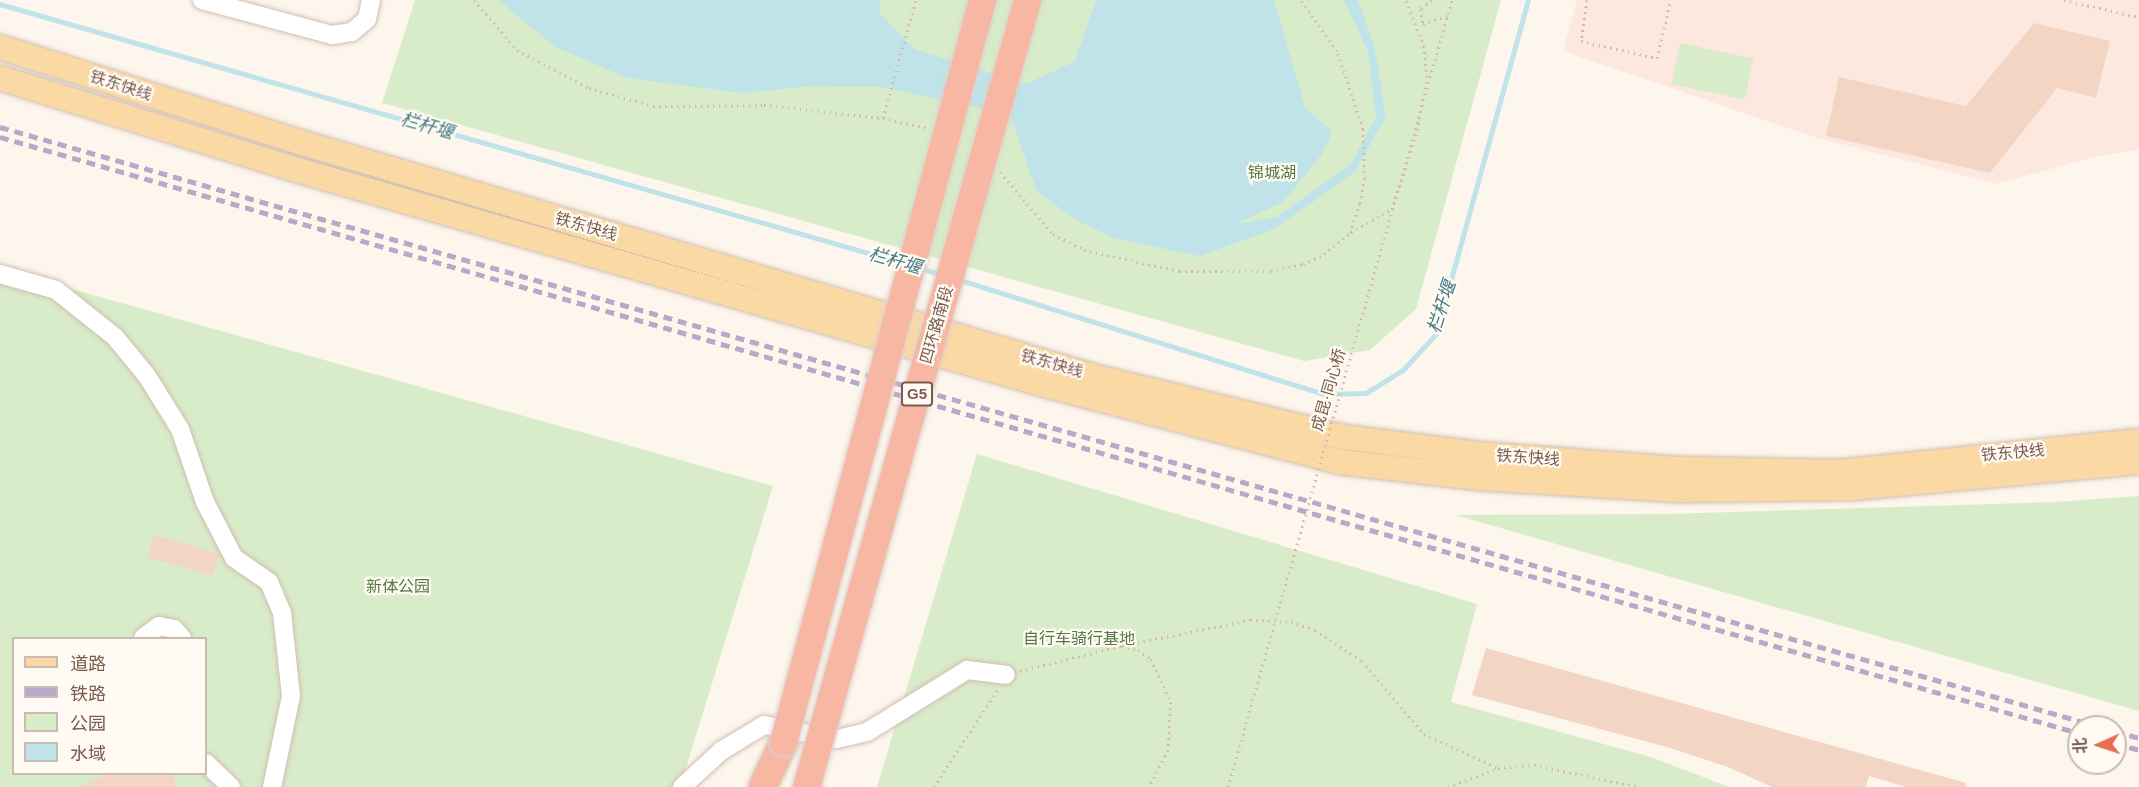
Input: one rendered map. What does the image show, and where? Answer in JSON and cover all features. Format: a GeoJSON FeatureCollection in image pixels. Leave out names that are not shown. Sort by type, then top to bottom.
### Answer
{"type":"FeatureCollection","features":[{"type":"Feature","properties":{"kind":"highway","name":"G5"},"geometry":{"type":"LineString","coordinates":[[762,787],[783,742],[982,0]]}},
{"type":"Feature","properties":{"kind":"highway","name":"四环路南段"},"geometry":{"type":"LineString","coordinates":[[806,787],[1027,0]]}},
{"type":"Feature","properties":{"kind":"highway"},"geometry":{"type":"LineString","coordinates":[[769,787],[783,742]]}},
{"type":"Feature","properties":{"kind":"main road","name":"铁东快线"},"geometry":{"type":"LineString","coordinates":[[0,47],[303,143],[1096,377],[1342,437],[1478,454],[1679,469],[1838,472],[2139,441]]}},
{"type":"Feature","properties":{"kind":"main road","name":"铁东快线"},"geometry":{"type":"LineString","coordinates":[[0,78],[297,170],[1038,383],[1340,462],[1480,478],[1681,490],[1851,488],[2139,462]]}},
{"type":"Feature","properties":{"kind":"street"},"geometry":{"type":"LineString","coordinates":[[202,0],[332,35],[352,32],[367,19],[371,0]]}},
{"type":"Feature","properties":{"kind":"street"},"geometry":{"type":"LineString","coordinates":[[0,274],[56,290],[115,337],[147,376],[180,429],[205,502],[234,558],[269,582],[282,613],[291,696],[272,787]]}},
{"type":"Feature","properties":{"kind":"street"},"geometry":{"type":"LineString","coordinates":[[145,637],[153,628],[167,626],[180,637]]}},
{"type":"Feature","properties":{"kind":"street"},"geometry":{"type":"LineString","coordinates":[[682,787],[711,761],[764,725],[837,739],[867,732],[967,670],[1006,675]]}},
{"type":"Feature","properties":{"kind":"street"},"geometry":{"type":"LineString","coordinates":[[702,787],[711,761]]}},
{"type":"Feature","properties":{"kind":"street"},"geometry":{"type":"LineString","coordinates":[[207,764],[231,787]]}},
{"type":"Feature","properties":{"kind":"path"},"geometry":{"type":"LineString","coordinates":[[474,0],[517,50],[589,88],[653,105],[764,105],[883,118],[937,130]]}},
{"type":"Feature","properties":{"kind":"path"},"geometry":{"type":"LineString","coordinates":[[883,118],[916,0]]}},
{"type":"Feature","properties":{"kind":"path"},"geometry":{"type":"LineString","coordinates":[[1301,0],[1336,51],[1363,129],[1365,178],[1350,233]]}},
{"type":"Feature","properties":{"kind":"path"},"geometry":{"type":"LineString","coordinates":[[997,168],[1025,206],[1053,234],[1084,250],[1179,271],[1288,269],[1324,254],[1350,233],[1392,209],[1416,136],[1427,77],[1424,47],[1406,0]]}},
{"type":"Feature","properties":{"kind":"path"},"geometry":{"type":"LineString","coordinates":[[1432,0],[1420,9],[1423,24],[1448,16]]}},
{"type":"Feature","properties":{"kind":"path","name":"成昆·同心桥"},"geometry":{"type":"LineString","coordinates":[[1228,787],[1452,0]]}},
{"type":"Feature","properties":{"kind":"path"},"geometry":{"type":"LineString","coordinates":[[1587,0],[1581,40],[1657,58],[1671,0]]}},
{"type":"Feature","properties":{"kind":"path"},"geometry":{"type":"LineString","coordinates":[[2064,0],[2139,17]]}},
{"type":"Feature","properties":{"kind":"path"},"geometry":{"type":"LineString","coordinates":[[934,787],[972,734],[1006,675],[1120,646],[1250,620],[1291,622],[1315,630],[1362,661],[1424,734],[1498,768]]}},
{"type":"Feature","properties":{"kind":"path"},"geometry":{"type":"LineString","coordinates":[[1120,646],[1138,650],[1150,659],[1171,702],[1168,750],[1157,777],[1149,787]]}},
{"type":"Feature","properties":{"kind":"path"},"geometry":{"type":"LineString","coordinates":[[1449,787],[1498,768],[1565,769],[1639,787]]}},
{"type":"Feature","properties":{"kind":"shaded area"},"geometry":{"type":"Polygon","coordinates":[[[1577,0],[2139,0],[2139,150],[2097,156],[1996,184],[1811,136],[1563,51],[1577,0]]]}},
{"type":"Feature","properties":{"kind":"green space","name":"锦城湖"},"geometry":{"type":"Polygon","coordinates":[[[415,0],[1501,0],[1416,309],[1370,350],[1304,361],[382,103],[415,0]]]}},
{"type":"Feature","properties":{"kind":"green space"},"geometry":{"type":"Polygon","coordinates":[[[1680,43],[1753,59],[1745,100],[1671,84],[1680,43]]]}},
{"type":"Feature","properties":{"kind":"green space","name":"新体公园"},"geometry":{"type":"Polygon","coordinates":[[[0,269],[773,486],[680,787],[0,787],[0,269]]]}},
{"type":"Feature","properties":{"kind":"green space","name":"自行车骑行基地"},"geometry":{"type":"Polygon","coordinates":[[[977,454],[1477,604],[1451,702],[1651,757],[1729,787],[877,787],[977,454]]]}},
{"type":"Feature","properties":{"kind":"green space"},"geometry":{"type":"Polygon","coordinates":[[[2139,496],[2139,711],[1455,515],[1669,514],[2055,502],[2139,496]]]}},
{"type":"Feature","properties":{"kind":"water","name":"锦城湖"},"geometry":{"type":"Polygon","coordinates":[[[498,0],[881,0],[879,12],[914,49],[1026,84],[1075,61],[1096,0],[1274,0],[1305,107],[1332,132],[1322,154],[1283,202],[1236,224],[1277,217],[1351,164],[1376,117],[1368,52],[1344,0],[1358,0],[1375,50],[1386,117],[1354,173],[1274,229],[1200,256],[1113,238],[1078,221],[1037,192],[1010,114],[880,87],[813,86],[742,93],[627,78],[554,46],[498,0]]]}},
{"type":"Feature","properties":{"kind":"building"},"geometry":{"type":"Polygon","coordinates":[[[2034,23],[2110,41],[2096,98],[2057,88],[1990,173],[1826,136],[1839,77],[1966,106],[2034,23]]]}},
{"type":"Feature","properties":{"kind":"building"},"geometry":{"type":"Polygon","coordinates":[[[154,535],[219,554],[213,576],[148,557],[154,535]]]}},
{"type":"Feature","properties":{"kind":"building"},"geometry":{"type":"Polygon","coordinates":[[[1486,648],[1966,783],[1966,787],[1906,787],[1869,776],[1866,787],[1772,787],[1728,767],[1667,747],[1472,695],[1486,648]]]}},
{"type":"Feature","properties":{"kind":"building"},"geometry":{"type":"Polygon","coordinates":[[[104,775],[172,775],[177,787],[80,787],[104,775]]]}},
{"type":"Feature","properties":{"kind":"waterway","name":"栏杆堰"},"geometry":{"type":"LineString","coordinates":[[957,279],[1323,394],[1366,393],[1403,370],[1436,334],[1528,0]]}},
{"type":"Feature","properties":{"kind":"waterway","name":"栏杆堰"},"geometry":{"type":"LineString","coordinates":[[0,4],[903,263]]}},
{"type":"Feature","properties":{"kind":"waterway","name":"栏杆堰"},"geometry":{"type":"LineString","coordinates":[[919,268],[940,274]]}},
{"type":"Feature","properties":{"kind":"railway"},"geometry":{"type":"LineString","coordinates":[[0,127],[2067,717]]}},
{"type":"Feature","properties":{"kind":"railway"},"geometry":{"type":"LineString","coordinates":[[0,137],[2067,730]]}},
{"type":"Feature","properties":{"kind":"railway"},"geometry":{"type":"LineString","coordinates":[[2127,734],[2139,738]]}},
{"type":"Feature","properties":{"kind":"railway"},"geometry":{"type":"LineString","coordinates":[[2127,746],[2139,750]]}}]}
